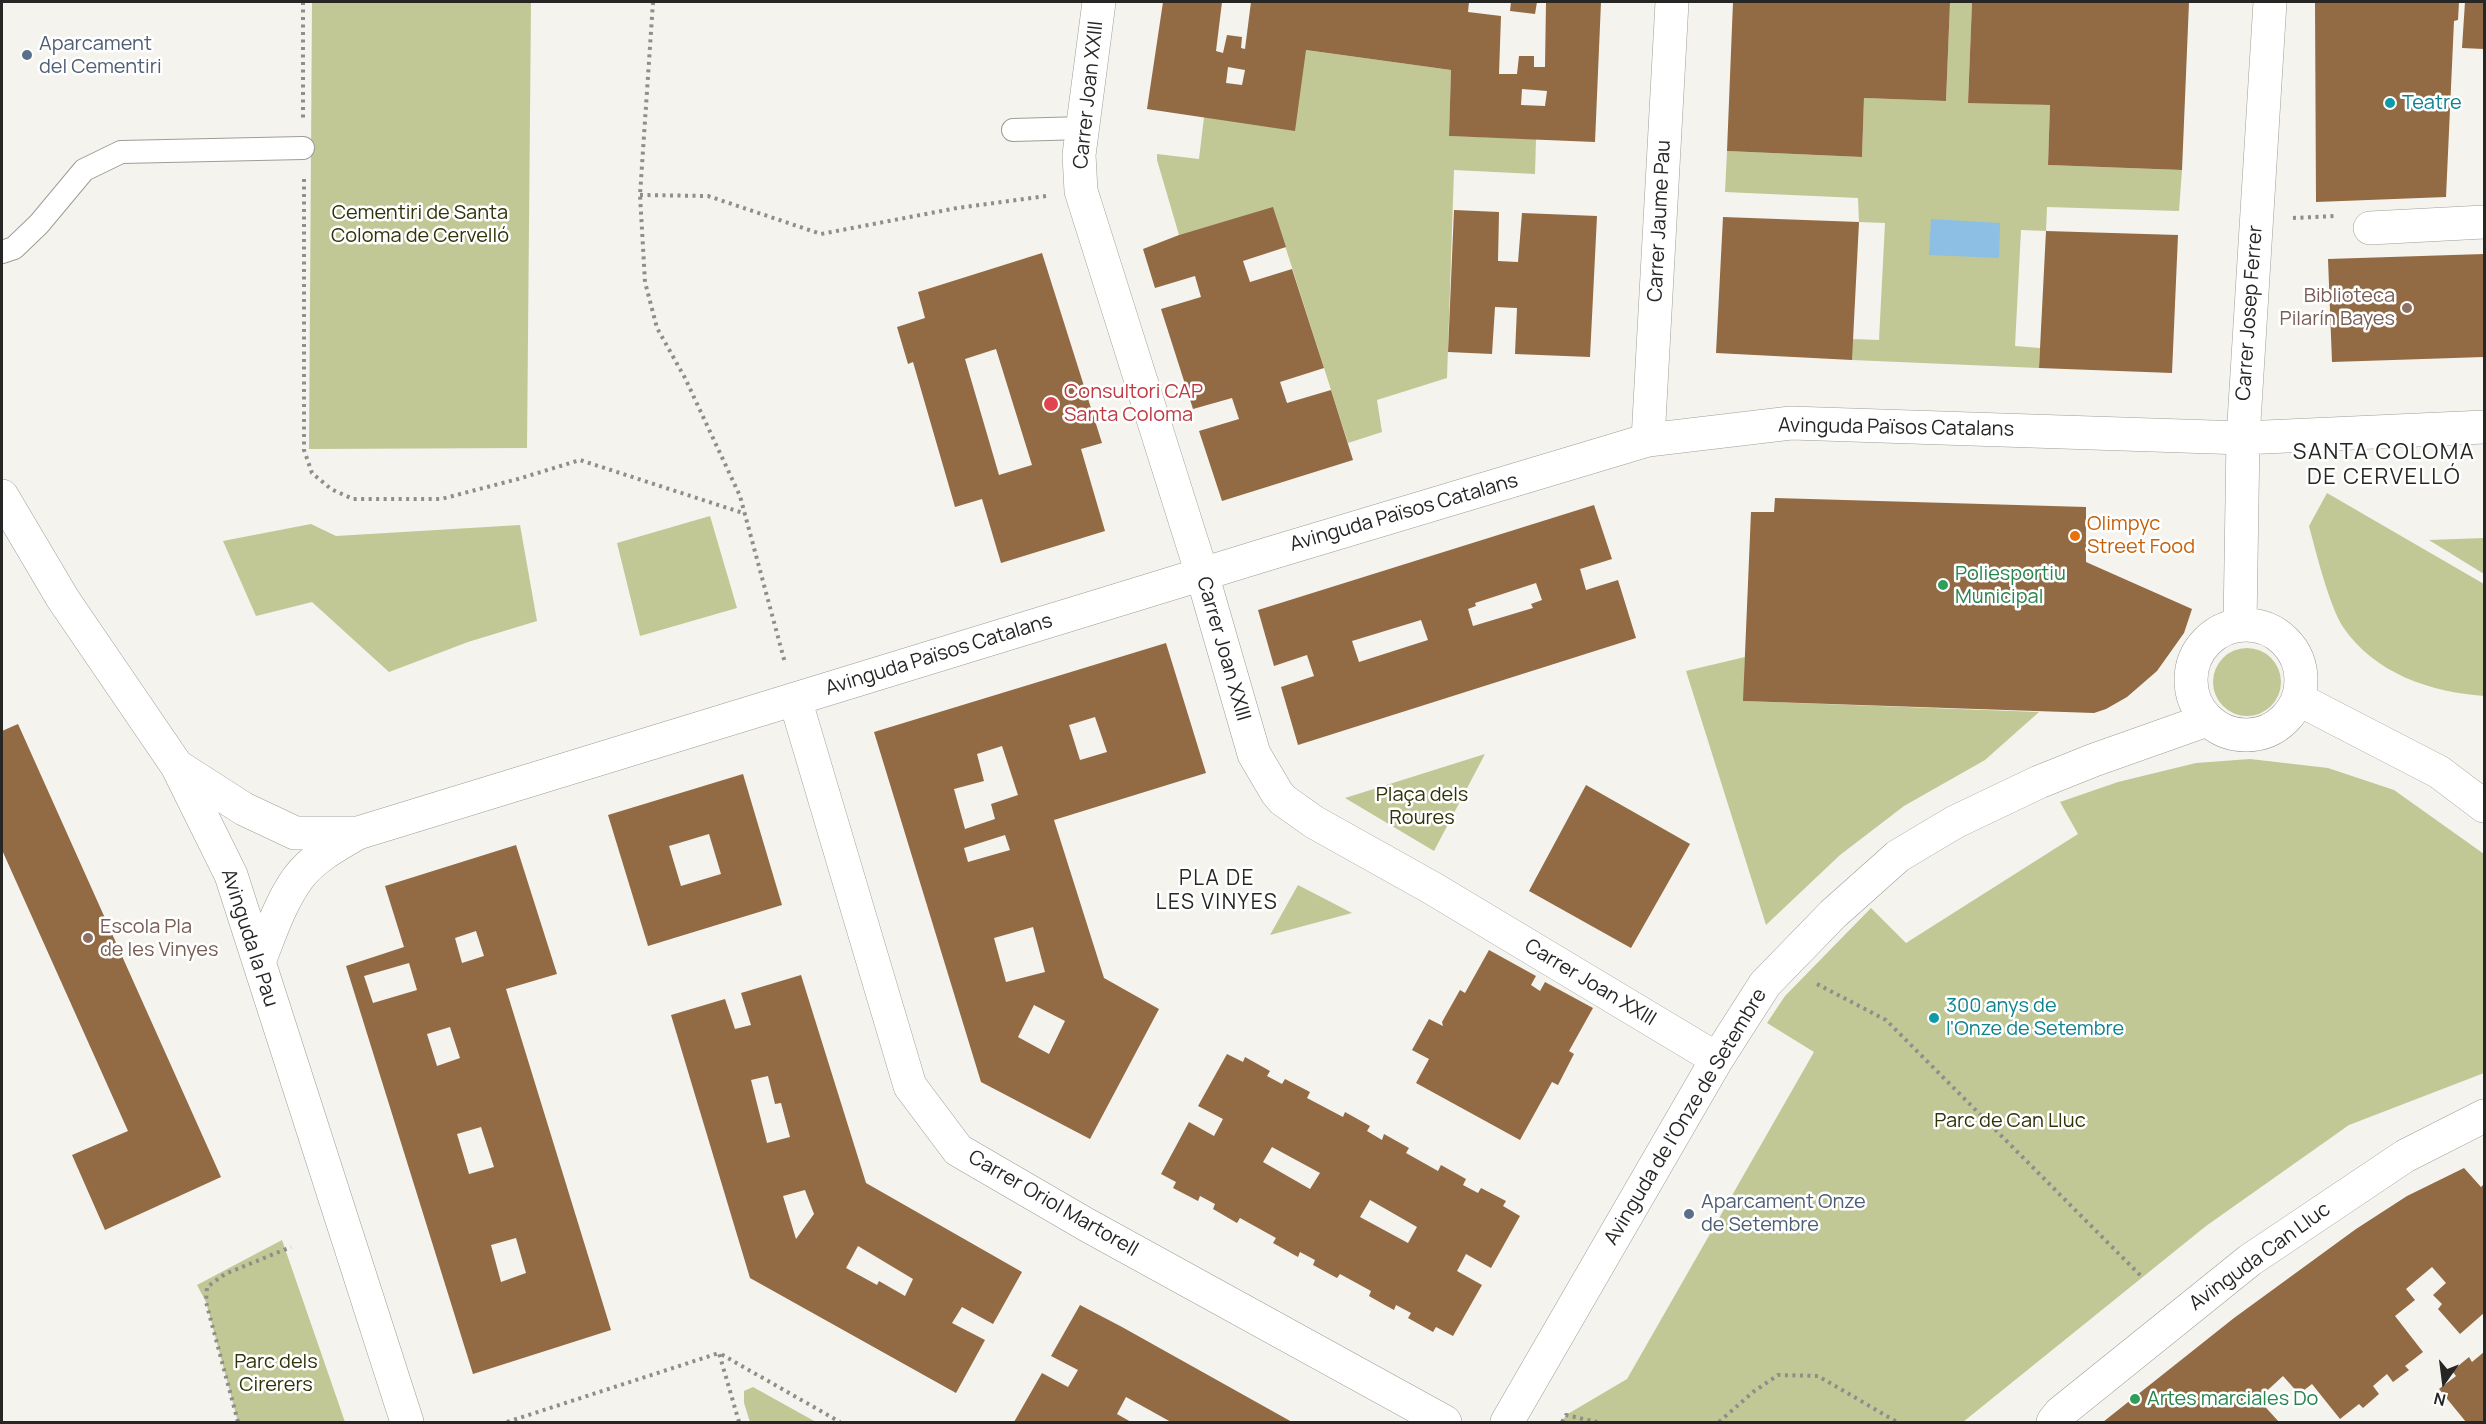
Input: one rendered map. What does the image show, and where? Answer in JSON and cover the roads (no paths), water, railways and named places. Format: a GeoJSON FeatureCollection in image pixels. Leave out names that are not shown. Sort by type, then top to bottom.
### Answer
{"type":"FeatureCollection","features":[{"type":"Feature","properties":{"kind":"street","name":"Carrer Joan XXIII"},"geometry":{"type":"LineString","coordinates":[[1099,2],[1079,155],[1081,191],[1202,574],[1254,754],[1282,800],[1314,822],[1432,888],[1717,1059]]}},
{"type":"Feature","properties":{"kind":"street","name":"Carrer Jaume Pau"},"geometry":{"type":"LineString","coordinates":[[1647,440],[1672,2]]}},
{"type":"Feature","properties":{"kind":"street","name":"Carrer Josep Ferrer"},"geometry":{"type":"LineString","coordinates":[[2240,625],[2243,438],[2270,2]]}},
{"type":"Feature","properties":{"kind":"street"},"geometry":{"type":"LineString","coordinates":[[2370,228],[2484,222]]}},
{"type":"Feature","properties":{"kind":"street","name":"Avinguda Països Catalans"},"geometry":{"type":"LineString","coordinates":[[177,766],[244,809],[295,833],[358,832],[1647,440],[1791,423],[2243,438],[2484,427]]}},
{"type":"Feature","properties":{"kind":"street","name":"Avinguda la Pau"},"geometry":{"type":"LineString","coordinates":[[2,496],[63,599],[139,707],[177,766],[231,875],[407,1422]]}},
{"type":"Feature","properties":{"kind":"street"},"geometry":{"type":"LineString","coordinates":[[2240,625],[2259,626],[2276,634],[2290,646],[2299,663],[2302,681],[2298,699],[2289,716],[2275,728],[2258,735],[2240,736],[2222,731],[2207,720],[2196,705],[2191,688],[2191,671],[2197,654],[2208,640],[2223,630],[2240,625]]}},
{"type":"Feature","properties":{"kind":"street","name":"Carrer Oriol Martorell"},"geometry":{"type":"LineString","coordinates":[[795,699],[909,1086],[958,1150],[1087,1225],[1445,1422]]}},
{"type":"Feature","properties":{"kind":"street"},"geometry":{"type":"LineString","coordinates":[[2298,699],[2439,771],[2484,806]]}},
{"type":"Feature","properties":{"kind":"street","name":"Avinguda de l'Onze de Setembre"},"geometry":{"type":"LineString","coordinates":[[1508,1422],[1717,1059],[1766,984],[1833,914],[1898,856],[1955,822],[2039,782],[2207,720]]}},
{"type":"Feature","properties":{"kind":"street","name":"Avinguda Països Catalans"},"geometry":{"type":"LineString","coordinates":[[259,962],[279,911],[299,877],[323,855],[358,832]]}},
{"type":"Feature","properties":{"kind":"street","name":"Avinguda Can Lluc"},"geometry":{"type":"LineString","coordinates":[[2053,1422],[2060,1413],[2250,1260],[2405,1155],[2484,1116]]}},
{"type":"Feature","properties":{"kind":"lane"},"geometry":{"type":"LineString","coordinates":[[1013,130],[1083,128]]}},
{"type":"Feature","properties":{"kind":"lane"},"geometry":{"type":"LineString","coordinates":[[2,252],[14,248],[39,224],[84,171],[121,152],[303,148]]}},
{"type":"Feature","properties":{"kind":"water"},"geometry":{"type":"Polygon","coordinates":[[[1931,219],[2000,223],[1999,258],[1929,255],[1931,219]]]}},
{"type":"Feature","properties":{"kind":"place","name":"Aparcament del Cementiri"},"geometry":{"type":"Point","coordinates":[27,55]}},
{"type":"Feature","properties":{"kind":"place","name":"Teatre"},"geometry":{"type":"Point","coordinates":[2390,103]}},
{"type":"Feature","properties":{"kind":"place","name":"Biblioteca Pilarín Bayes"},"geometry":{"type":"Point","coordinates":[2407,308]}},
{"type":"Feature","properties":{"kind":"place","name":"Consultori CAP Santa Coloma"},"geometry":{"type":"Point","coordinates":[1051,404]}},
{"type":"Feature","properties":{"kind":"place","name":"Olimpyc Street Food"},"geometry":{"type":"Point","coordinates":[2075,536]}},
{"type":"Feature","properties":{"kind":"place","name":"Poliesportiu Municipal"},"geometry":{"type":"Point","coordinates":[1943,585]}},
{"type":"Feature","properties":{"kind":"place","name":"Escola Pla de les Vinyes"},"geometry":{"type":"Point","coordinates":[88,938]}},
{"type":"Feature","properties":{"kind":"place","name":"300 anys de l'Onze de Setembre"},"geometry":{"type":"Point","coordinates":[1934,1018]}},
{"type":"Feature","properties":{"kind":"place","name":"Aparcament Onze de Setembre"},"geometry":{"type":"Point","coordinates":[1689,1214]}},
{"type":"Feature","properties":{"kind":"place","name":"Artes marciales Do"},"geometry":{"type":"Point","coordinates":[2135,1399]}},
{"type":"Feature","properties":{"kind":"district","name":"SANTA COLOMA DE CERVELLÓ"},"geometry":{"type":"Point","coordinates":[2384,466]}},
{"type":"Feature","properties":{"kind":"district","name":"PLA DE LES VINYES"},"geometry":{"type":"Point","coordinates":[1217,891]}},
{"type":"Feature","properties":{"kind":"park label","name":"Cementiri de Santa Coloma de Cervelló"},"geometry":{"type":"Point","coordinates":[420,224]}},
{"type":"Feature","properties":{"kind":"park label","name":"Plaça dels Roures"},"geometry":{"type":"Point","coordinates":[1422,806]}},
{"type":"Feature","properties":{"kind":"park label","name":"Parc de Can Lluc"},"geometry":{"type":"Point","coordinates":[2010,1121]}},
{"type":"Feature","properties":{"kind":"park label","name":"Parc dels Cirerers"},"geometry":{"type":"Point","coordinates":[276,1374]}}]}
